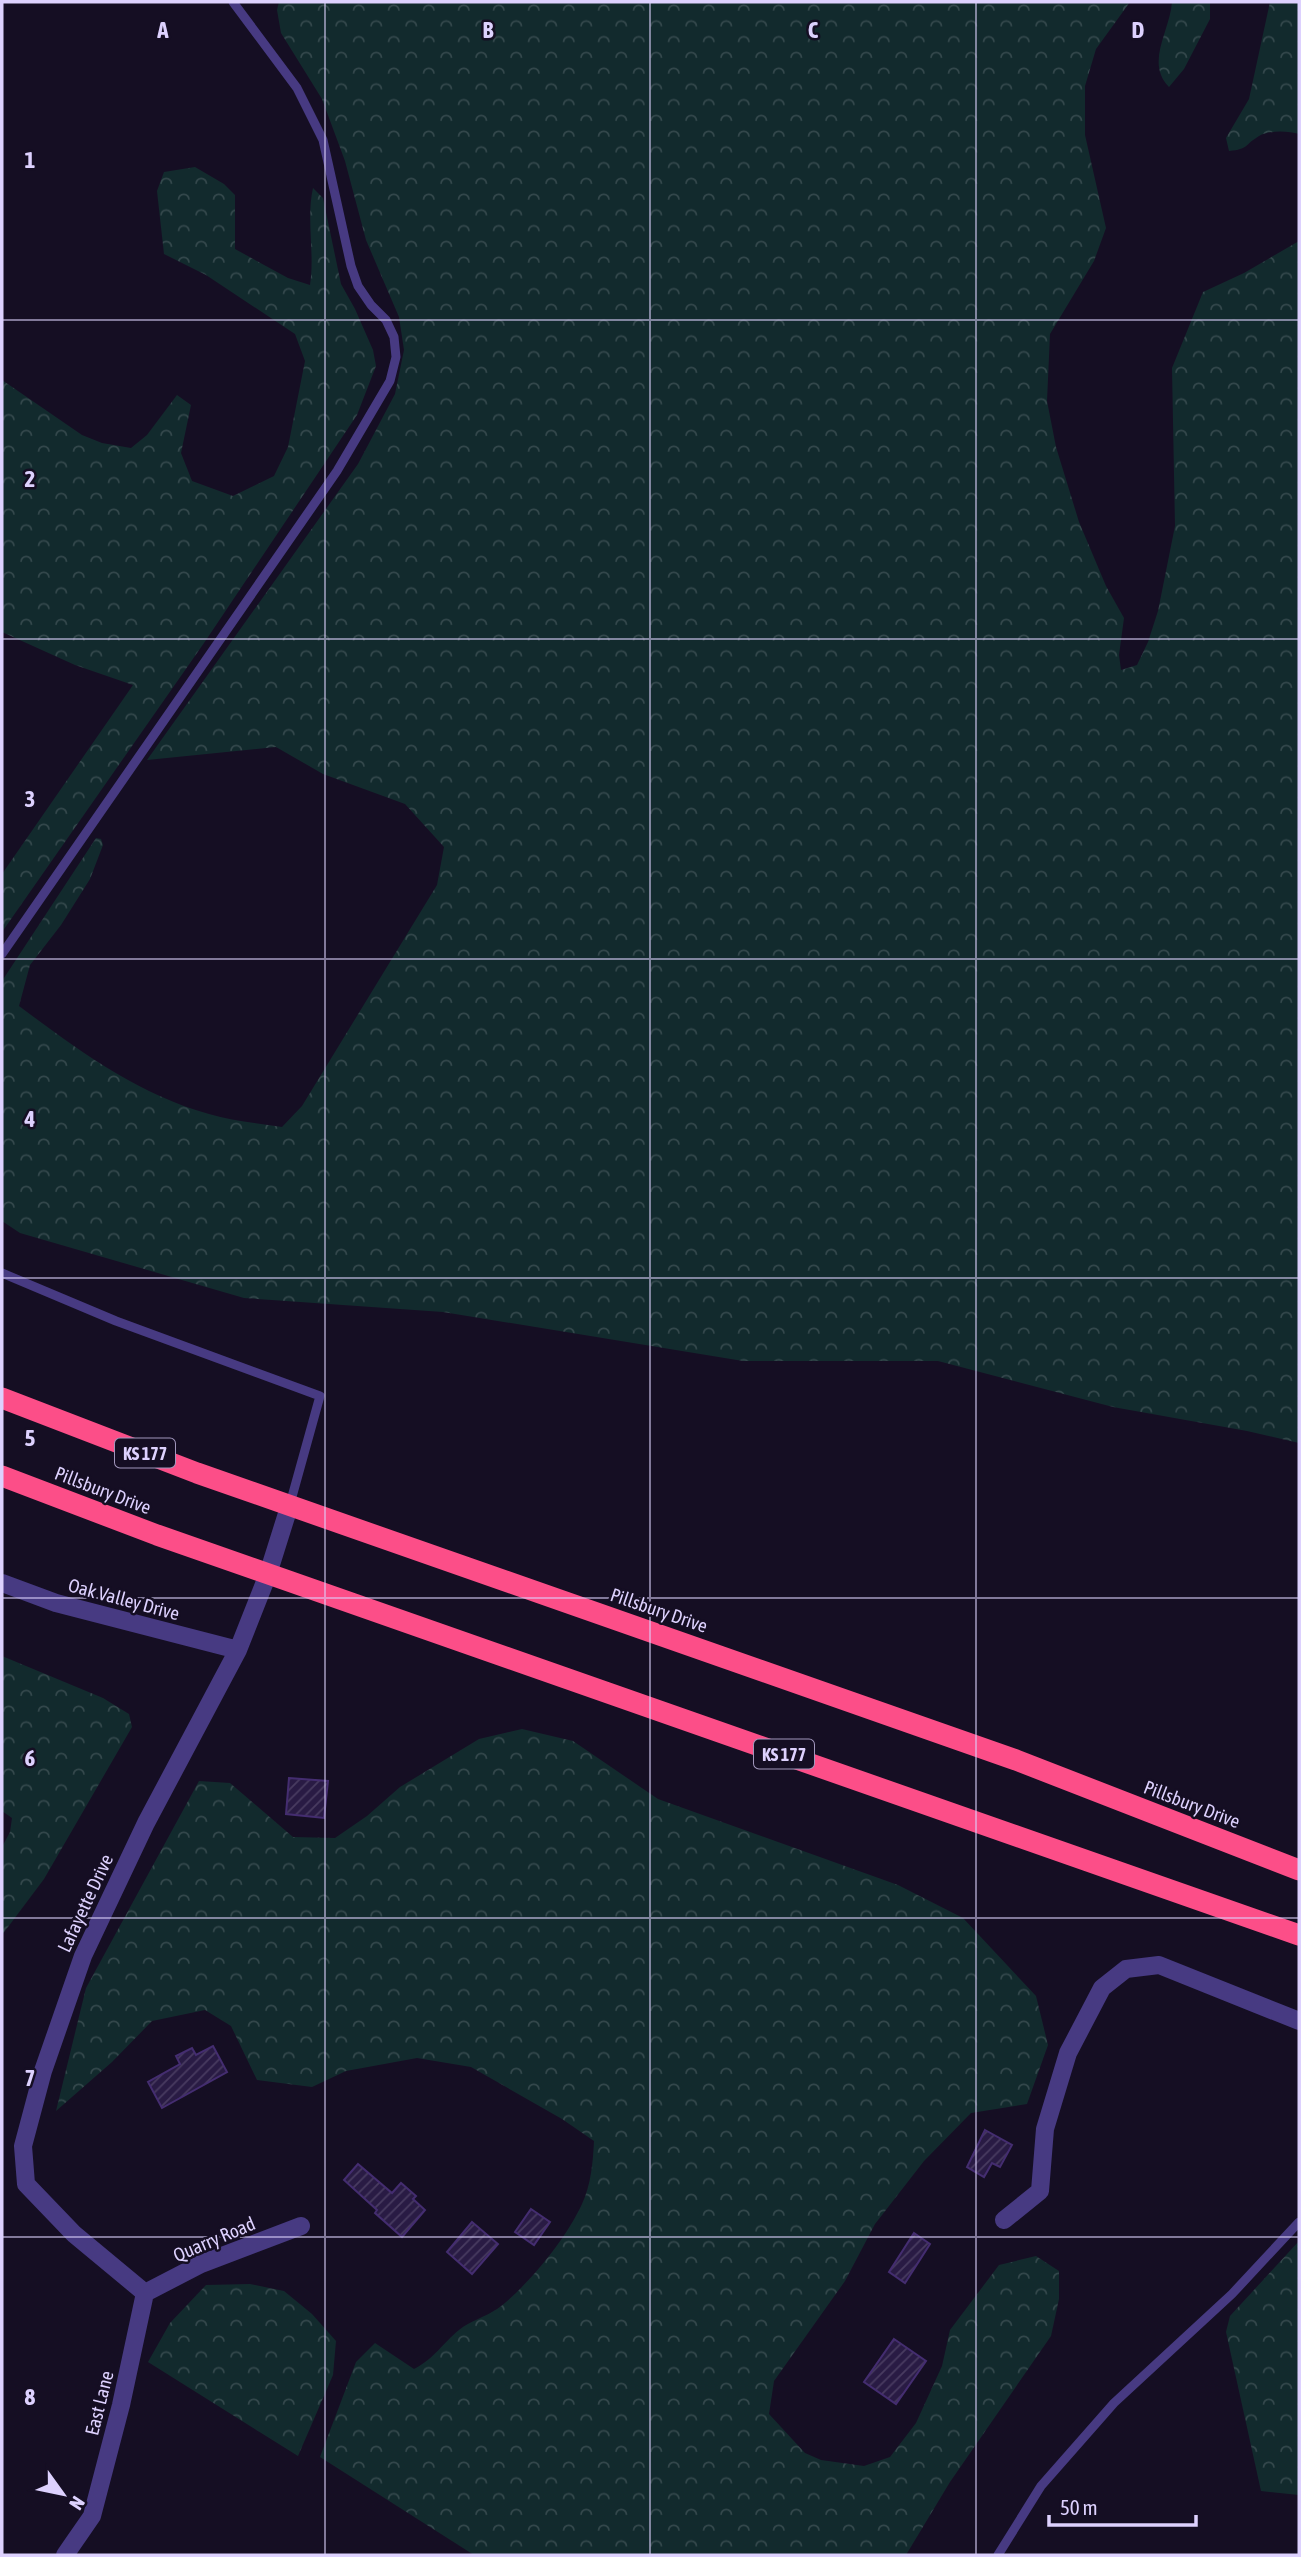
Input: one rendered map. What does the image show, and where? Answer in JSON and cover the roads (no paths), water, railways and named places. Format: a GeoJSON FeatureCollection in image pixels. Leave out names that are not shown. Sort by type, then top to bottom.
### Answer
{"type":"FeatureCollection","features":[{"type":"Feature","properties":{"kind":"highway","name":"Pillsbury Drive"},"geometry":{"type":"LineString","coordinates":[[2,1398],[197,1473],[1016,1760],[1299,1870]]}},
{"type":"Feature","properties":{"kind":"highway","name":"Pillsbury Drive"},"geometry":{"type":"LineString","coordinates":[[2,1476],[268,1574],[1299,1935]]}},
{"type":"Feature","properties":{"kind":"street","name":"Lafayette Drive"},"geometry":{"type":"LineString","coordinates":[[145,2293],[74,2234],[26,2184],[23,2146],[43,2071],[83,1956],[146,1823],[238,1650],[268,1574],[290,1504]]}},
{"type":"Feature","properties":{"kind":"street","name":"Oak Valley Drive"},"geometry":{"type":"LineString","coordinates":[[2,1583],[57,1603],[238,1650]]}},
{"type":"Feature","properties":{"kind":"street"},"geometry":{"type":"LineString","coordinates":[[1004,2220],[1040,2191],[1045,2129],[1068,2053],[1102,1988],[1126,1969],[1159,1965],[1299,2021]]}},
{"type":"Feature","properties":{"kind":"street","name":"Quarry Road"},"geometry":{"type":"LineString","coordinates":[[145,2293],[201,2264],[301,2226]]}},
{"type":"Feature","properties":{"kind":"street","name":"East Lane"},"geometry":{"type":"LineString","coordinates":[[65,2555],[92,2516],[121,2405],[145,2293]]}},
{"type":"Feature","properties":{"kind":"lane"},"geometry":{"type":"LineString","coordinates":[[2,954],[337,471],[390,381],[396,357],[394,337],[386,320],[358,286],[351,266],[323,140],[297,88],[233,2]]}},
{"type":"Feature","properties":{"kind":"lane"},"geometry":{"type":"LineString","coordinates":[[2,1273],[116,1321],[320,1396],[290,1504]]}},
{"type":"Feature","properties":{"kind":"lane"},"geometry":{"type":"LineString","coordinates":[[998,2555],[1041,2486],[1114,2403],[1232,2294],[1299,2222]]}}]}
